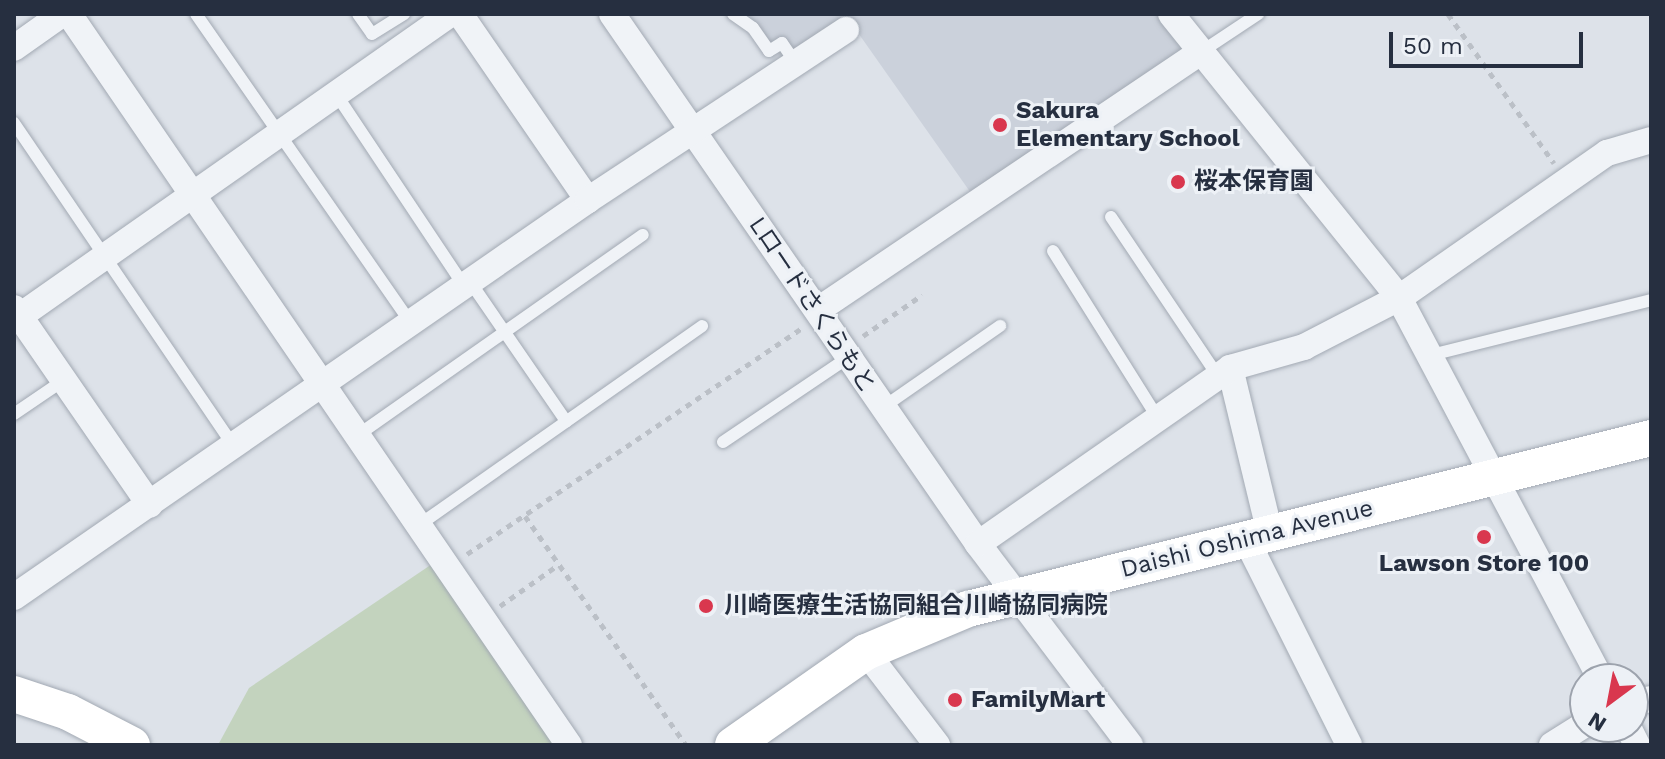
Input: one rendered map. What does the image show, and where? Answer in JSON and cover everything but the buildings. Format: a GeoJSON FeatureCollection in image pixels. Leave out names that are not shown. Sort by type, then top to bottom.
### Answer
{"type":"FeatureCollection","features":[{"type":"Feature","properties":{"kind":"street"},"geometry":{"type":"LineString","coordinates":[[14,48],[62,14]]}},
{"type":"Feature","properties":{"kind":"street"},"geometry":{"type":"LineString","coordinates":[[69,14],[569,745]]}},
{"type":"Feature","properties":{"kind":"street"},"geometry":{"type":"LineString","coordinates":[[150,505],[17,312],[103,258],[450,14]]}},
{"type":"Feature","properties":{"kind":"street"},"geometry":{"type":"LineString","coordinates":[[460,14],[588,200]]}},
{"type":"Feature","properties":{"kind":"street","name":"Lロードさくらもと"},"geometry":{"type":"LineString","coordinates":[[612,14],[978,544],[1130,745]]}},
{"type":"Feature","properties":{"kind":"street"},"geometry":{"type":"LineString","coordinates":[[1173,15],[1399,298],[1593,663]]}},
{"type":"Feature","properties":{"kind":"street"},"geometry":{"type":"LineString","coordinates":[[14,597],[588,200],[846,30]]}},
{"type":"Feature","properties":{"kind":"street"},"geometry":{"type":"LineString","coordinates":[[820,313],[1201,52]]}},
{"type":"Feature","properties":{"kind":"street"},"geometry":{"type":"LineString","coordinates":[[978,544],[1224,372],[1304,347],[1399,298],[1607,153],[1651,140]]}},
{"type":"Feature","properties":{"kind":"street"},"geometry":{"type":"LineString","coordinates":[[1224,372],[1258,536],[1349,745]]}},
{"type":"Feature","properties":{"kind":"street","name":"Daishi Oshima Avenue"},"geometry":{"type":"LineString","coordinates":[[750,740],[866,652],[930,622],[1015,594],[1651,438]]}},
{"type":"Feature","properties":{"kind":"street"},"geometry":{"type":"LineString","coordinates":[[866,652],[937,745]]}},
{"type":"Feature","properties":{"kind":"street"},"geometry":{"type":"LineString","coordinates":[[14,694],[114,741]]}},
{"type":"Feature","properties":{"kind":"street"},"geometry":{"type":"LineString","coordinates":[[1552,745],[1569,734]]}},
{"type":"Feature","properties":{"kind":"lane"},"geometry":{"type":"LineString","coordinates":[[196,14],[410,322]]}},
{"type":"Feature","properties":{"kind":"lane"},"geometry":{"type":"LineString","coordinates":[[358,14],[372,34],[404,14]]}},
{"type":"Feature","properties":{"kind":"lane"},"geometry":{"type":"LineString","coordinates":[[733,14],[753,28],[769,51],[782,43],[796,64]]}},
{"type":"Feature","properties":{"kind":"lane"},"geometry":{"type":"LineString","coordinates":[[1201,52],[1258,14]]}},
{"type":"Feature","properties":{"kind":"lane"},"geometry":{"type":"LineString","coordinates":[[336,94],[566,421]]}},
{"type":"Feature","properties":{"kind":"lane"},"geometry":{"type":"LineString","coordinates":[[14,123],[233,445]]}},
{"type":"Feature","properties":{"kind":"lane"},"geometry":{"type":"LineString","coordinates":[[1111,217],[1224,372]]}},
{"type":"Feature","properties":{"kind":"lane"},"geometry":{"type":"LineString","coordinates":[[358,435],[643,235]]}},
{"type":"Feature","properties":{"kind":"lane"},"geometry":{"type":"LineString","coordinates":[[1053,251],[1157,417]]}},
{"type":"Feature","properties":{"kind":"lane"},"geometry":{"type":"LineString","coordinates":[[1431,355],[1651,300]]}},
{"type":"Feature","properties":{"kind":"lane"},"geometry":{"type":"LineString","coordinates":[[419,525],[702,326]]}},
{"type":"Feature","properties":{"kind":"lane"},"geometry":{"type":"LineString","coordinates":[[882,408],[1000,326]]}},
{"type":"Feature","properties":{"kind":"lane"},"geometry":{"type":"LineString","coordinates":[[723,442],[846,353]]}},
{"type":"Feature","properties":{"kind":"lane"},"geometry":{"type":"LineString","coordinates":[[14,414],[64,380]]}},
{"type":"Feature","properties":{"kind":"path"},"geometry":{"type":"LineString","coordinates":[[1448,14],[1567,181]]}},
{"type":"Feature","properties":{"kind":"path"},"geometry":{"type":"LineString","coordinates":[[846,353],[922,295]]}},
{"type":"Feature","properties":{"kind":"path"},"geometry":{"type":"LineString","coordinates":[[447,568],[820,313]]}},
{"type":"Feature","properties":{"kind":"path"},"geometry":{"type":"LineString","coordinates":[[525,516],[685,744]]}},
{"type":"Feature","properties":{"kind":"path"},"geometry":{"type":"LineString","coordinates":[[482,619],[558,565]]}},
{"type":"Feature","properties":{"kind":"shaded area","name":"Sakura Elementary School"},"geometry":{"type":"Polygon","coordinates":[[[745,14],[1159,14],[1186,49],[973,196],[849,20],[797,54],[783,36],[770,43],[745,14]]]}},
{"type":"Feature","properties":{"kind":"green space"},"geometry":{"type":"Polygon","coordinates":[[[435,562],[556,745],[218,745],[249,688],[435,562]]]}},
{"type":"Feature","properties":{"kind":"place","name":"Sakura Elementary School"},"geometry":{"type":"Point","coordinates":[1000,125]}},
{"type":"Feature","properties":{"kind":"place","name":"桜本保育園"},"geometry":{"type":"Point","coordinates":[1178,182]}},
{"type":"Feature","properties":{"kind":"place","name":"Lawson Store 100"},"geometry":{"type":"Point","coordinates":[1484,537]}},
{"type":"Feature","properties":{"kind":"place","name":"川崎医療生活協同組合川崎協同病院"},"geometry":{"type":"Point","coordinates":[706,606]}},
{"type":"Feature","properties":{"kind":"place","name":"FamilyMart"},"geometry":{"type":"Point","coordinates":[955,700]}}]}
